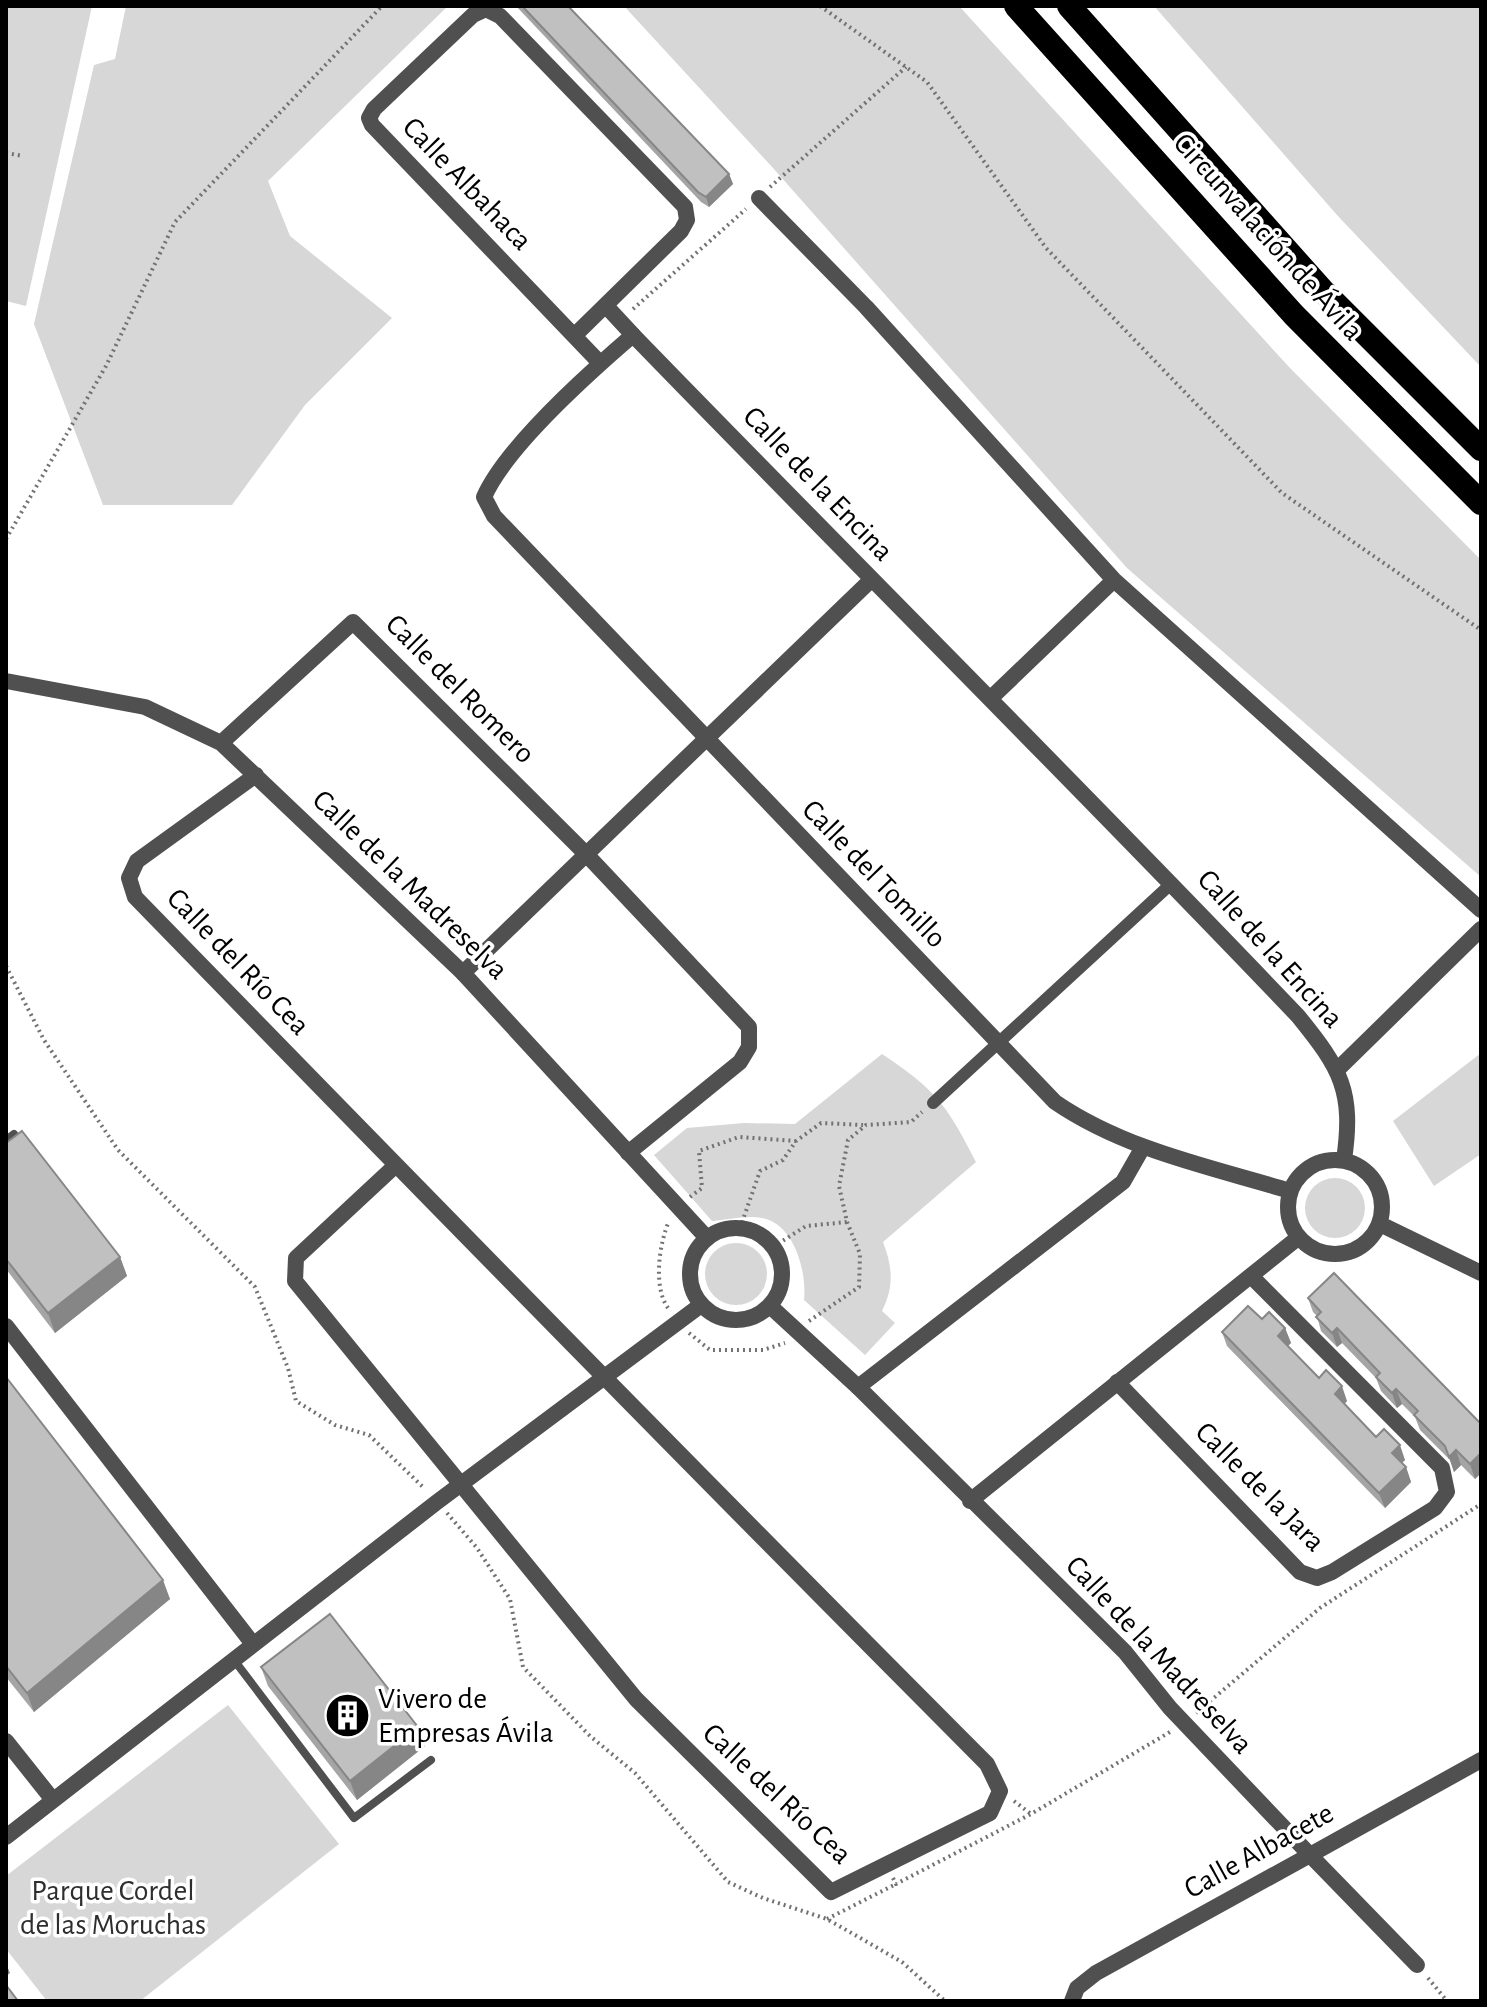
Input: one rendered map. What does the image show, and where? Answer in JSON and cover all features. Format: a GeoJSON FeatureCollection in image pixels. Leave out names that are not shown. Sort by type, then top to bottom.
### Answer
{"type":"FeatureCollection","features":[{"type":"Feature","properties":{"kind":"highway","name":"Circunvalación de Ávila"},"geometry":{"type":"LineString","coordinates":[[1016,6],[1294,315],[1481,503]]}},
{"type":"Feature","properties":{"kind":"highway","name":"Circunvalación de Ávila"},"geometry":{"type":"LineString","coordinates":[[1069,6],[1323,291],[1481,449]]}},
{"type":"Feature","properties":{"kind":"street","name":"Calle Albahaca"},"geometry":{"type":"LineString","coordinates":[[600,363],[372,125],[369,118],[374,109],[473,15],[486,9],[500,16],[685,207],[687,220],[681,231],[607,307]]}},
{"type":"Feature","properties":{"kind":"street"},"geometry":{"type":"LineString","coordinates":[[759,198],[866,307],[1114,580],[1481,910]]}},
{"type":"Feature","properties":{"kind":"street"},"geometry":{"type":"LineString","coordinates":[[574,336],[607,307]]}},
{"type":"Feature","properties":{"kind":"street","name":"Calle de la Encina"},"geometry":{"type":"LineString","coordinates":[[607,307],[871,580],[992,697],[1298,1016],[1338,1069],[1350,1119],[1344,1160]]}},
{"type":"Feature","properties":{"kind":"street"},"geometry":{"type":"LineString","coordinates":[[600,363],[633,335]]}},
{"type":"Feature","properties":{"kind":"street","name":"Calle del Tomillo"},"geometry":{"type":"LineString","coordinates":[[600,363],[494,473],[484,497],[494,516],[1055,1102],[1080,1119],[1143,1147],[1290,1191]]}},
{"type":"Feature","properties":{"kind":"street"},"geometry":{"type":"LineString","coordinates":[[463,973],[708,741],[871,580]]}},
{"type":"Feature","properties":{"kind":"street"},"geometry":{"type":"LineString","coordinates":[[992,697],[1114,580]]}},
{"type":"Feature","properties":{"kind":"street","name":"Calle del Romero"},"geometry":{"type":"LineString","coordinates":[[221,743],[353,622],[586,854],[749,1027],[749,1047],[740,1062],[628,1153]]}},
{"type":"Feature","properties":{"kind":"street","name":"Calle de la Madreselva"},"geometry":{"type":"LineString","coordinates":[[6,681],[145,707],[221,743],[463,973],[707,1238]]}},
{"type":"Feature","properties":{"kind":"street","name":"Calle del Río Cea"},"geometry":{"type":"LineString","coordinates":[[256,775],[137,861],[129,878],[135,897],[396,1165],[603,1379],[987,1764],[1000,1791],[990,1813],[831,1892],[636,1699],[459,1486],[295,1281],[296,1258],[396,1165]]}},
{"type":"Feature","properties":{"kind":"street"},"geometry":{"type":"LineString","coordinates":[[933,1103],[1172,883]]}},
{"type":"Feature","properties":{"kind":"street","name":"Calle de la Encina"},"geometry":{"type":"LineString","coordinates":[[1338,1069],[1481,929]]}},
{"type":"Feature","properties":{"kind":"street"},"geometry":{"type":"LineString","coordinates":[[858,1387],[1123,1182],[1143,1147]]}},
{"type":"Feature","properties":{"kind":"street"},"geometry":{"type":"LineString","coordinates":[[1344,1160],[1368,1173],[1376,1184],[1381,1196],[1380,1224],[1363,1246],[1350,1252],[1322,1253],[1299,1237],[1288,1207],[1290,1191],[1306,1170],[1317,1163],[1344,1160]]}},
{"type":"Feature","properties":{"kind":"street"},"geometry":{"type":"LineString","coordinates":[[1380,1224],[1480,1271]]}},
{"type":"Feature","properties":{"kind":"street"},"geometry":{"type":"LineString","coordinates":[[740,1228],[764,1238],[773,1247],[782,1277],[770,1306],[757,1315],[727,1320],[701,1305],[689,1277],[697,1249],[707,1238],[717,1232],[740,1228]]}},
{"type":"Feature","properties":{"kind":"street"},"geometry":{"type":"LineString","coordinates":[[970,1501],[1299,1237]]}},
{"type":"Feature","properties":{"kind":"street","name":"Calle de la Jara"},"geometry":{"type":"LineString","coordinates":[[1117,1382],[1300,1572],[1311,1577],[1332,1572],[1435,1508],[1447,1492],[1442,1468],[1251,1276]]}},
{"type":"Feature","properties":{"kind":"street"},"geometry":{"type":"LineString","coordinates":[[6,1837],[459,1486],[701,1305]]}},
{"type":"Feature","properties":{"kind":"street","name":"Calle de la Madreselva"},"geometry":{"type":"LineString","coordinates":[[770,1306],[858,1387],[1125,1652],[1170,1708],[1417,1965]]}},
{"type":"Feature","properties":{"kind":"street"},"geometry":{"type":"LineString","coordinates":[[6,1326],[253,1644]]}},
{"type":"Feature","properties":{"kind":"street"},"geometry":{"type":"LineString","coordinates":[[6,1741],[53,1800]]}},
{"type":"Feature","properties":{"kind":"street","name":"Calle Albacete"},"geometry":{"type":"LineString","coordinates":[[1072,2001],[1077,1988],[1096,1973],[1481,1760]]}},
{"type":"Feature","properties":{"kind":"lane"},"geometry":{"type":"LineString","coordinates":[[234,1660],[354,1818],[431,1760]]}},
{"type":"Feature","properties":{"kind":"path"},"geometry":{"type":"LineString","coordinates":[[6,539],[106,366],[175,222],[382,6]]}},
{"type":"Feature","properties":{"kind":"path"},"geometry":{"type":"LineString","coordinates":[[820,6],[927,82],[1046,248],[1282,493],[1481,630]]}},
{"type":"Feature","properties":{"kind":"path"},"geometry":{"type":"LineString","coordinates":[[6,153],[23,156]]}},
{"type":"Feature","properties":{"kind":"path"},"geometry":{"type":"LineString","coordinates":[[740,1228],[760,1171],[783,1160],[796,1141],[821,1123],[866,1125],[911,1122],[933,1103]]}},
{"type":"Feature","properties":{"kind":"path"},"geometry":{"type":"LineString","coordinates":[[796,1141],[739,1137],[699,1151],[702,1188],[676,1206],[663,1235],[660,1297],[677,1322],[710,1350],[763,1350],[782,1345],[819,1312],[859,1287],[860,1254],[847,1222],[839,1186],[848,1140],[866,1125]]}},
{"type":"Feature","properties":{"kind":"path"},"geometry":{"type":"LineString","coordinates":[[773,1247],[806,1226],[847,1222]]}},
{"type":"Feature","properties":{"kind":"path"},"geometry":{"type":"LineString","coordinates":[[827,1919],[896,1884]]}},
{"type":"Feature","properties":{"kind":"path"},"geometry":{"type":"LineString","coordinates":[[1417,1965],[1447,2001]]}},
{"type":"Feature","properties":{"kind":"green space"},"geometry":{"type":"Polygon","coordinates":[[[6,6],[92,6],[26,306],[6,301],[6,6]]]}},
{"type":"Feature","properties":{"kind":"green space"},"geometry":{"type":"Polygon","coordinates":[[[126,6],[448,6],[268,181],[290,236],[392,318],[305,405],[232,505],[103,505],[34,324],[94,65],[115,59],[126,6]]]}},
{"type":"Feature","properties":{"kind":"green space"},"geometry":{"type":"Polygon","coordinates":[[[624,6],[959,6],[1290,368],[1481,560],[1481,877],[1127,568],[773,168],[624,6]]]}},
{"type":"Feature","properties":{"kind":"green space"},"geometry":{"type":"Polygon","coordinates":[[[1154,6],[1481,6],[1481,367],[1337,215],[1154,6]]]}},
{"type":"Feature","properties":{"kind":"green space"},"geometry":{"type":"Polygon","coordinates":[[[1481,1053],[1481,1154],[1434,1186],[1393,1121],[1481,1053]]]}},
{"type":"Feature","properties":{"kind":"green space"},"geometry":{"type":"Polygon","coordinates":[[[882,1054],[915,1078],[938,1100],[957,1126],[976,1162],[883,1242],[891,1277],[889,1294],[882,1311],[895,1323],[865,1355],[804,1300],[801,1264],[791,1239],[783,1230],[773,1222],[756,1217],[712,1221],[654,1155],[687,1128],[744,1123],[795,1124],[882,1054]]]}},
{"type":"Feature","properties":{"kind":"green space"},"geometry":{"type":"Polygon","coordinates":[[[1335,1178],[1357,1186],[1365,1208],[1357,1230],[1335,1238],[1313,1230],[1305,1208],[1313,1186],[1335,1178]]]}},
{"type":"Feature","properties":{"kind":"green space"},"geometry":{"type":"Polygon","coordinates":[[[736,1243],[758,1252],[767,1274],[758,1296],[736,1305],[714,1296],[705,1274],[714,1252],[736,1243]]]}},
{"type":"Feature","properties":{"kind":"green space","name":"Parque Cordel de las Moruchas"},"geometry":{"type":"Polygon","coordinates":[[[228,1705],[339,1844],[140,2001],[47,2001],[6,1949],[6,1876],[228,1705]]]}},
{"type":"Feature","properties":{"kind":"building"},"geometry":{"type":"Polygon","coordinates":[[[522,6],[568,6],[729,174],[706,197],[698,192],[522,6]]]}},
{"type":"Feature","properties":{"kind":"building"},"geometry":{"type":"Polygon","coordinates":[[[22,1131],[120,1257],[48,1313],[6,1259],[6,1143],[22,1131]]]}},
{"type":"Feature","properties":{"kind":"building"},"geometry":{"type":"Polygon","coordinates":[[[1334,1273],[1481,1424],[1481,1453],[1470,1464],[1456,1450],[1449,1457],[1445,1446],[1414,1415],[1418,1411],[1396,1389],[1392,1393],[1376,1377],[1380,1373],[1337,1328],[1332,1333],[1316,1317],[1321,1312],[1308,1298],[1334,1273]]]}},
{"type":"Feature","properties":{"kind":"building"},"geometry":{"type":"Polygon","coordinates":[[[1248,1306],[1262,1319],[1269,1312],[1285,1328],[1278,1336],[1319,1378],[1326,1370],[1342,1386],[1335,1394],[1376,1437],[1384,1429],[1400,1445],[1392,1453],[1406,1467],[1379,1493],[1222,1332],[1248,1306]]]}},
{"type":"Feature","properties":{"kind":"building"},"geometry":{"type":"Polygon","coordinates":[[[6,1377],[163,1580],[27,1693],[6,1666],[6,1377]]]}},
{"type":"Feature","properties":{"kind":"building","name":"Vivero de Empresas Ávila"},"geometry":{"type":"Polygon","coordinates":[[[330,1614],[418,1727],[350,1781],[261,1667],[330,1614]]]}},
{"type":"Feature","properties":{"kind":"building"},"geometry":{"type":"Polygon","coordinates":[[[6,1985],[18,2001],[6,2001],[6,1985]]]}},
{"type":"Feature","properties":{"kind":"place","name":"Vivero de Empresas Ávila"},"geometry":{"type":"Point","coordinates":[347,1716]}}]}
